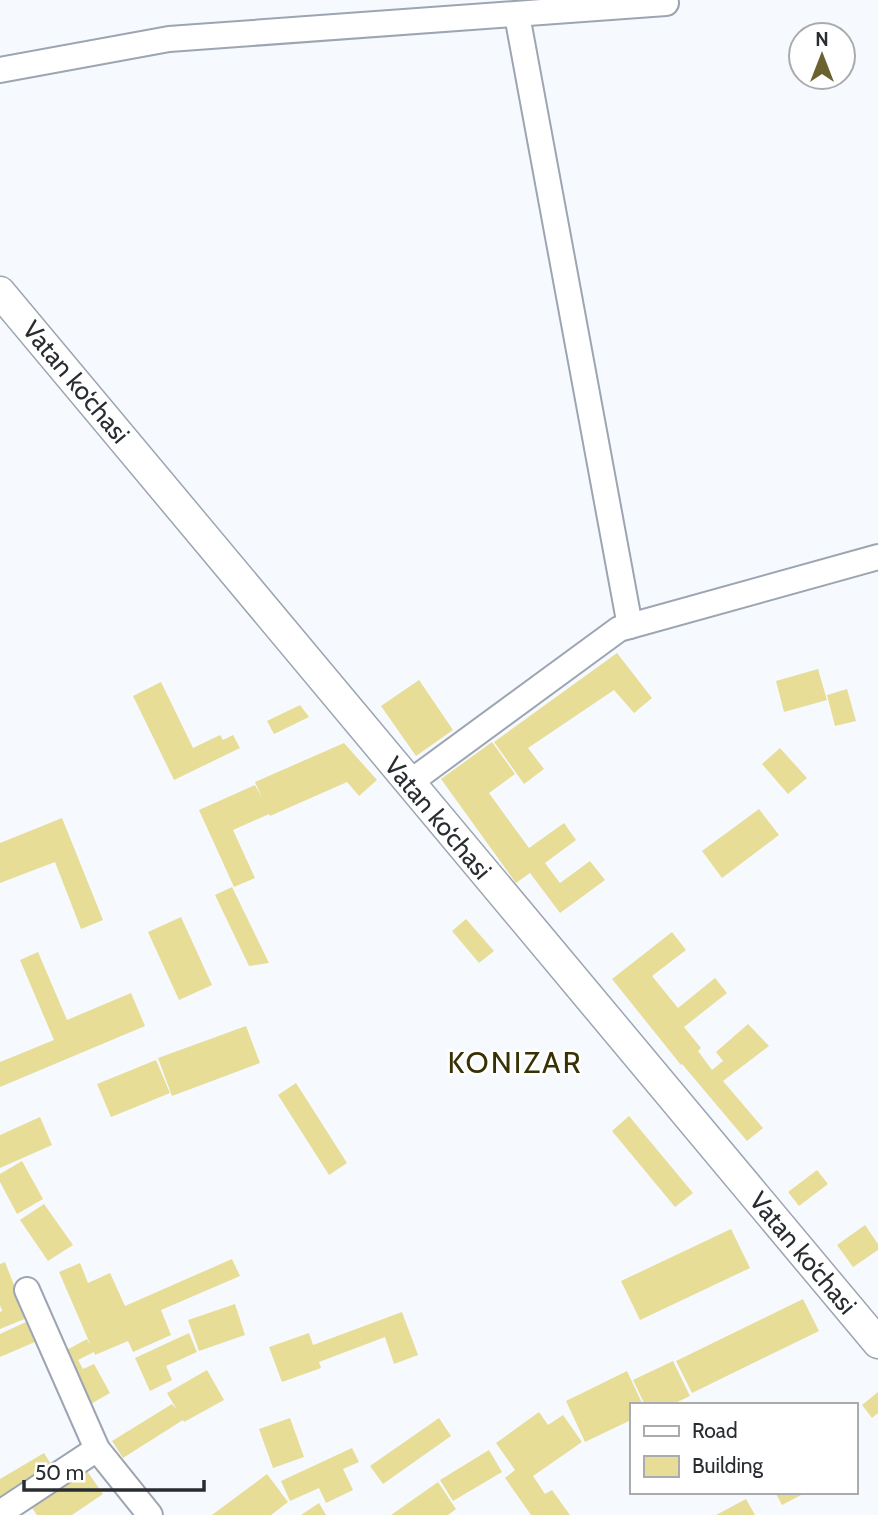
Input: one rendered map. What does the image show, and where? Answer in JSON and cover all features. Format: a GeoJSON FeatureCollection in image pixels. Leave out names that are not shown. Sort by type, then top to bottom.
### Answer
{"type":"FeatureCollection","features":[{"type":"Feature","properties":{"kind":"street"},"geometry":{"type":"LineString","coordinates":[[0,70],[169,39],[666,3]]}},
{"type":"Feature","properties":{"kind":"street"},"geometry":{"type":"LineString","coordinates":[[517,15],[630,626]]}},
{"type":"Feature","properties":{"kind":"street","name":"Vatan ko‘chasi"},"geometry":{"type":"LineString","coordinates":[[0,292],[878,1343]]}},
{"type":"Feature","properties":{"kind":"street"},"geometry":{"type":"LineString","coordinates":[[409,783],[619,629],[878,556]]}},
{"type":"Feature","properties":{"kind":"street"},"geometry":{"type":"LineString","coordinates":[[27,1290],[97,1449],[150,1515]]}},
{"type":"Feature","properties":{"kind":"street"},"geometry":{"type":"LineString","coordinates":[[0,1513],[97,1449]]}},
{"type":"Feature","properties":{"kind":"building"},"geometry":{"type":"Polygon","coordinates":[[[617,653],[652,698],[634,713],[614,690],[528,748],[544,769],[524,784],[494,742],[617,653]]]}},
{"type":"Feature","properties":{"kind":"building"},"geometry":{"type":"Polygon","coordinates":[[[818,669],[827,700],[784,712],[776,681],[818,669]]]}},
{"type":"Feature","properties":{"kind":"building"},"geometry":{"type":"Polygon","coordinates":[[[419,680],[453,730],[416,756],[381,706],[419,680]]]}},
{"type":"Feature","properties":{"kind":"building"},"geometry":{"type":"Polygon","coordinates":[[[161,682],[193,748],[220,735],[223,740],[233,735],[240,748],[174,780],[133,696],[161,682]]]}},
{"type":"Feature","properties":{"kind":"building"},"geometry":{"type":"Polygon","coordinates":[[[847,689],[856,721],[835,726],[827,695],[847,689]]]}},
{"type":"Feature","properties":{"kind":"building"},"geometry":{"type":"Polygon","coordinates":[[[300,705],[309,717],[274,734],[267,721],[300,705]]]}},
{"type":"Feature","properties":{"kind":"building"},"geometry":{"type":"Polygon","coordinates":[[[492,742],[515,774],[489,793],[529,848],[564,823],[576,840],[545,863],[560,883],[590,861],[605,880],[560,913],[530,873],[516,883],[441,779],[492,742]]]}},
{"type":"Feature","properties":{"kind":"building"},"geometry":{"type":"Polygon","coordinates":[[[344,743],[377,780],[359,796],[347,782],[233,830],[255,878],[234,887],[199,810],[255,785],[262,798],[255,782],[344,743]]]}},
{"type":"Feature","properties":{"kind":"building"},"geometry":{"type":"Polygon","coordinates":[[[780,748],[807,778],[788,794],[762,764],[780,748]]]}},
{"type":"Feature","properties":{"kind":"building"},"geometry":{"type":"Polygon","coordinates":[[[759,809],[779,835],[722,878],[702,851],[759,809]]]}},
{"type":"Feature","properties":{"kind":"building"},"geometry":{"type":"Polygon","coordinates":[[[62,818],[103,920],[81,929],[55,862],[0,883],[0,843],[62,818]]]}},
{"type":"Feature","properties":{"kind":"building"},"geometry":{"type":"Polygon","coordinates":[[[232,887],[269,963],[249,966],[215,895],[232,887]]]}},
{"type":"Feature","properties":{"kind":"building"},"geometry":{"type":"Polygon","coordinates":[[[181,917],[212,985],[179,1000],[148,932],[181,917]]]}},
{"type":"Feature","properties":{"kind":"building"},"geometry":{"type":"Polygon","coordinates":[[[466,919],[494,951],[479,963],[452,931],[466,919]]]}},
{"type":"Feature","properties":{"kind":"building"},"geometry":{"type":"Polygon","coordinates":[[[672,932],[686,950],[652,976],[678,1008],[715,978],[727,993],[684,1027],[701,1048],[698,1051],[712,1070],[723,1061],[716,1052],[748,1024],[769,1046],[723,1081],[763,1128],[747,1141],[612,979],[672,932]]]}},
{"type":"Feature","properties":{"kind":"building"},"geometry":{"type":"Polygon","coordinates":[[[38,952],[67,1020],[131,993],[145,1026],[0,1087],[0,1062],[54,1040],[20,960],[38,952]]]}},
{"type":"Feature","properties":{"kind":"building"},"geometry":{"type":"Polygon","coordinates":[[[246,1026],[260,1063],[172,1096],[158,1058],[246,1026]]]}},
{"type":"Feature","properties":{"kind":"building"},"geometry":{"type":"Polygon","coordinates":[[[156,1060],[170,1093],[111,1117],[97,1084],[156,1060]]]}},
{"type":"Feature","properties":{"kind":"building"},"geometry":{"type":"Polygon","coordinates":[[[296,1083],[347,1163],[329,1175],[278,1095],[296,1083]]]}},
{"type":"Feature","properties":{"kind":"building"},"geometry":{"type":"Polygon","coordinates":[[[629,1116],[693,1193],[675,1207],[612,1131],[629,1116]]]}},
{"type":"Feature","properties":{"kind":"building"},"geometry":{"type":"Polygon","coordinates":[[[40,1117],[52,1145],[0,1168],[0,1135],[40,1117]]]}},
{"type":"Feature","properties":{"kind":"building"},"geometry":{"type":"Polygon","coordinates":[[[22,1161],[43,1199],[17,1214],[0,1182],[0,1174],[22,1161]]]}},
{"type":"Feature","properties":{"kind":"building"},"geometry":{"type":"Polygon","coordinates":[[[817,1170],[828,1184],[799,1206],[788,1192],[817,1170]]]}},
{"type":"Feature","properties":{"kind":"building"},"geometry":{"type":"Polygon","coordinates":[[[44,1204],[73,1245],[48,1261],[20,1220],[44,1204]]]}},
{"type":"Feature","properties":{"kind":"building"},"geometry":{"type":"Polygon","coordinates":[[[865,1225],[878,1244],[878,1250],[853,1267],[837,1245],[865,1225]]]}},
{"type":"Feature","properties":{"kind":"building"},"geometry":{"type":"Polygon","coordinates":[[[731,1229],[750,1268],[640,1320],[621,1281],[731,1229]]]}},
{"type":"Feature","properties":{"kind":"building"},"geometry":{"type":"Polygon","coordinates":[[[232,1259],[240,1276],[161,1310],[171,1335],[133,1352],[128,1341],[78,1360],[83,1369],[94,1364],[110,1393],[89,1405],[61,1353],[87,1339],[91,1346],[59,1272],[80,1263],[88,1283],[110,1273],[125,1306],[232,1259]]]}},
{"type":"Feature","properties":{"kind":"building"},"geometry":{"type":"Polygon","coordinates":[[[5,1262],[27,1318],[0,1329],[0,1264],[5,1262]]]}},
{"type":"Feature","properties":{"kind":"building"},"geometry":{"type":"Polygon","coordinates":[[[803,1299],[819,1331],[692,1393],[676,1361],[803,1299]]]}},
{"type":"Feature","properties":{"kind":"building"},"geometry":{"type":"Polygon","coordinates":[[[235,1304],[245,1335],[199,1351],[188,1320],[235,1304]]]}},
{"type":"Feature","properties":{"kind":"building"},"geometry":{"type":"Polygon","coordinates":[[[402,1312],[418,1355],[394,1364],[385,1337],[319,1362],[321,1368],[282,1382],[269,1347],[309,1333],[313,1345],[402,1312]]]}},
{"type":"Feature","properties":{"kind":"building"},"geometry":{"type":"Polygon","coordinates":[[[26,1322],[35,1342],[0,1357],[0,1334],[26,1322]]]}},
{"type":"Feature","properties":{"kind":"building"},"geometry":{"type":"Polygon","coordinates":[[[189,1333],[197,1352],[166,1366],[172,1380],[150,1391],[135,1358],[189,1333]]]}},
{"type":"Feature","properties":{"kind":"building"},"geometry":{"type":"Polygon","coordinates":[[[673,1361],[690,1396],[675,1403],[644,1403],[633,1380],[673,1361]]]}},
{"type":"Feature","properties":{"kind":"building"},"geometry":{"type":"Polygon","coordinates":[[[207,1370],[224,1400],[184,1422],[183,1420],[123,1458],[112,1441],[172,1404],[177,1410],[167,1393],[207,1370]]]}},
{"type":"Feature","properties":{"kind":"building"},"geometry":{"type":"Polygon","coordinates":[[[627,1371],[642,1403],[630,1403],[630,1420],[585,1442],[566,1401],[627,1371]]]}},
{"type":"Feature","properties":{"kind":"building"},"geometry":{"type":"Polygon","coordinates":[[[878,1392],[878,1413],[872,1418],[862,1405],[878,1392]]]}},
{"type":"Feature","properties":{"kind":"building"},"geometry":{"type":"Polygon","coordinates":[[[539,1412],[548,1425],[563,1415],[582,1442],[533,1476],[545,1494],[552,1490],[570,1515],[531,1515],[505,1478],[515,1470],[496,1443],[539,1412]]]}},
{"type":"Feature","properties":{"kind":"building"},"geometry":{"type":"Polygon","coordinates":[[[290,1418],[304,1457],[273,1468],[259,1429],[290,1418]]]}},
{"type":"Feature","properties":{"kind":"building"},"geometry":{"type":"Polygon","coordinates":[[[439,1418],[451,1436],[383,1484],[370,1466],[439,1418]]]}},
{"type":"Feature","properties":{"kind":"building"},"geometry":{"type":"Polygon","coordinates":[[[352,1448],[359,1462],[343,1469],[353,1490],[326,1503],[319,1488],[290,1501],[281,1481],[352,1448]]]}},
{"type":"Feature","properties":{"kind":"building"},"geometry":{"type":"Polygon","coordinates":[[[489,1450],[502,1472],[453,1501],[440,1480],[489,1450]]]}},
{"type":"Feature","properties":{"kind":"building"},"geometry":{"type":"Polygon","coordinates":[[[44,1453],[54,1469],[0,1501],[0,1479],[44,1453]]]}},
{"type":"Feature","properties":{"kind":"building"},"geometry":{"type":"Polygon","coordinates":[[[85,1468],[103,1494],[72,1515],[37,1515],[30,1505],[85,1468]]]}},
{"type":"Feature","properties":{"kind":"building"},"geometry":{"type":"Polygon","coordinates":[[[267,1474],[288,1502],[271,1515],[212,1515],[267,1474]]]}},
{"type":"Feature","properties":{"kind":"building"},"geometry":{"type":"Polygon","coordinates":[[[438,1482],[456,1509],[448,1515],[391,1515],[438,1482]]]}},
{"type":"Feature","properties":{"kind":"building"},"geometry":{"type":"Polygon","coordinates":[[[776,1494],[803,1494],[782,1505],[776,1494]]]}},
{"type":"Feature","properties":{"kind":"building"},"geometry":{"type":"Polygon","coordinates":[[[746,1499],[755,1515],[716,1515],[746,1499]]]}},
{"type":"Feature","properties":{"kind":"building"},"geometry":{"type":"Polygon","coordinates":[[[319,1503],[326,1515],[301,1515],[319,1503]]]}},
{"type":"Feature","properties":{"kind":"district","name":"KONIZAR"},"geometry":{"type":"Point","coordinates":[515,1063]}}]}
